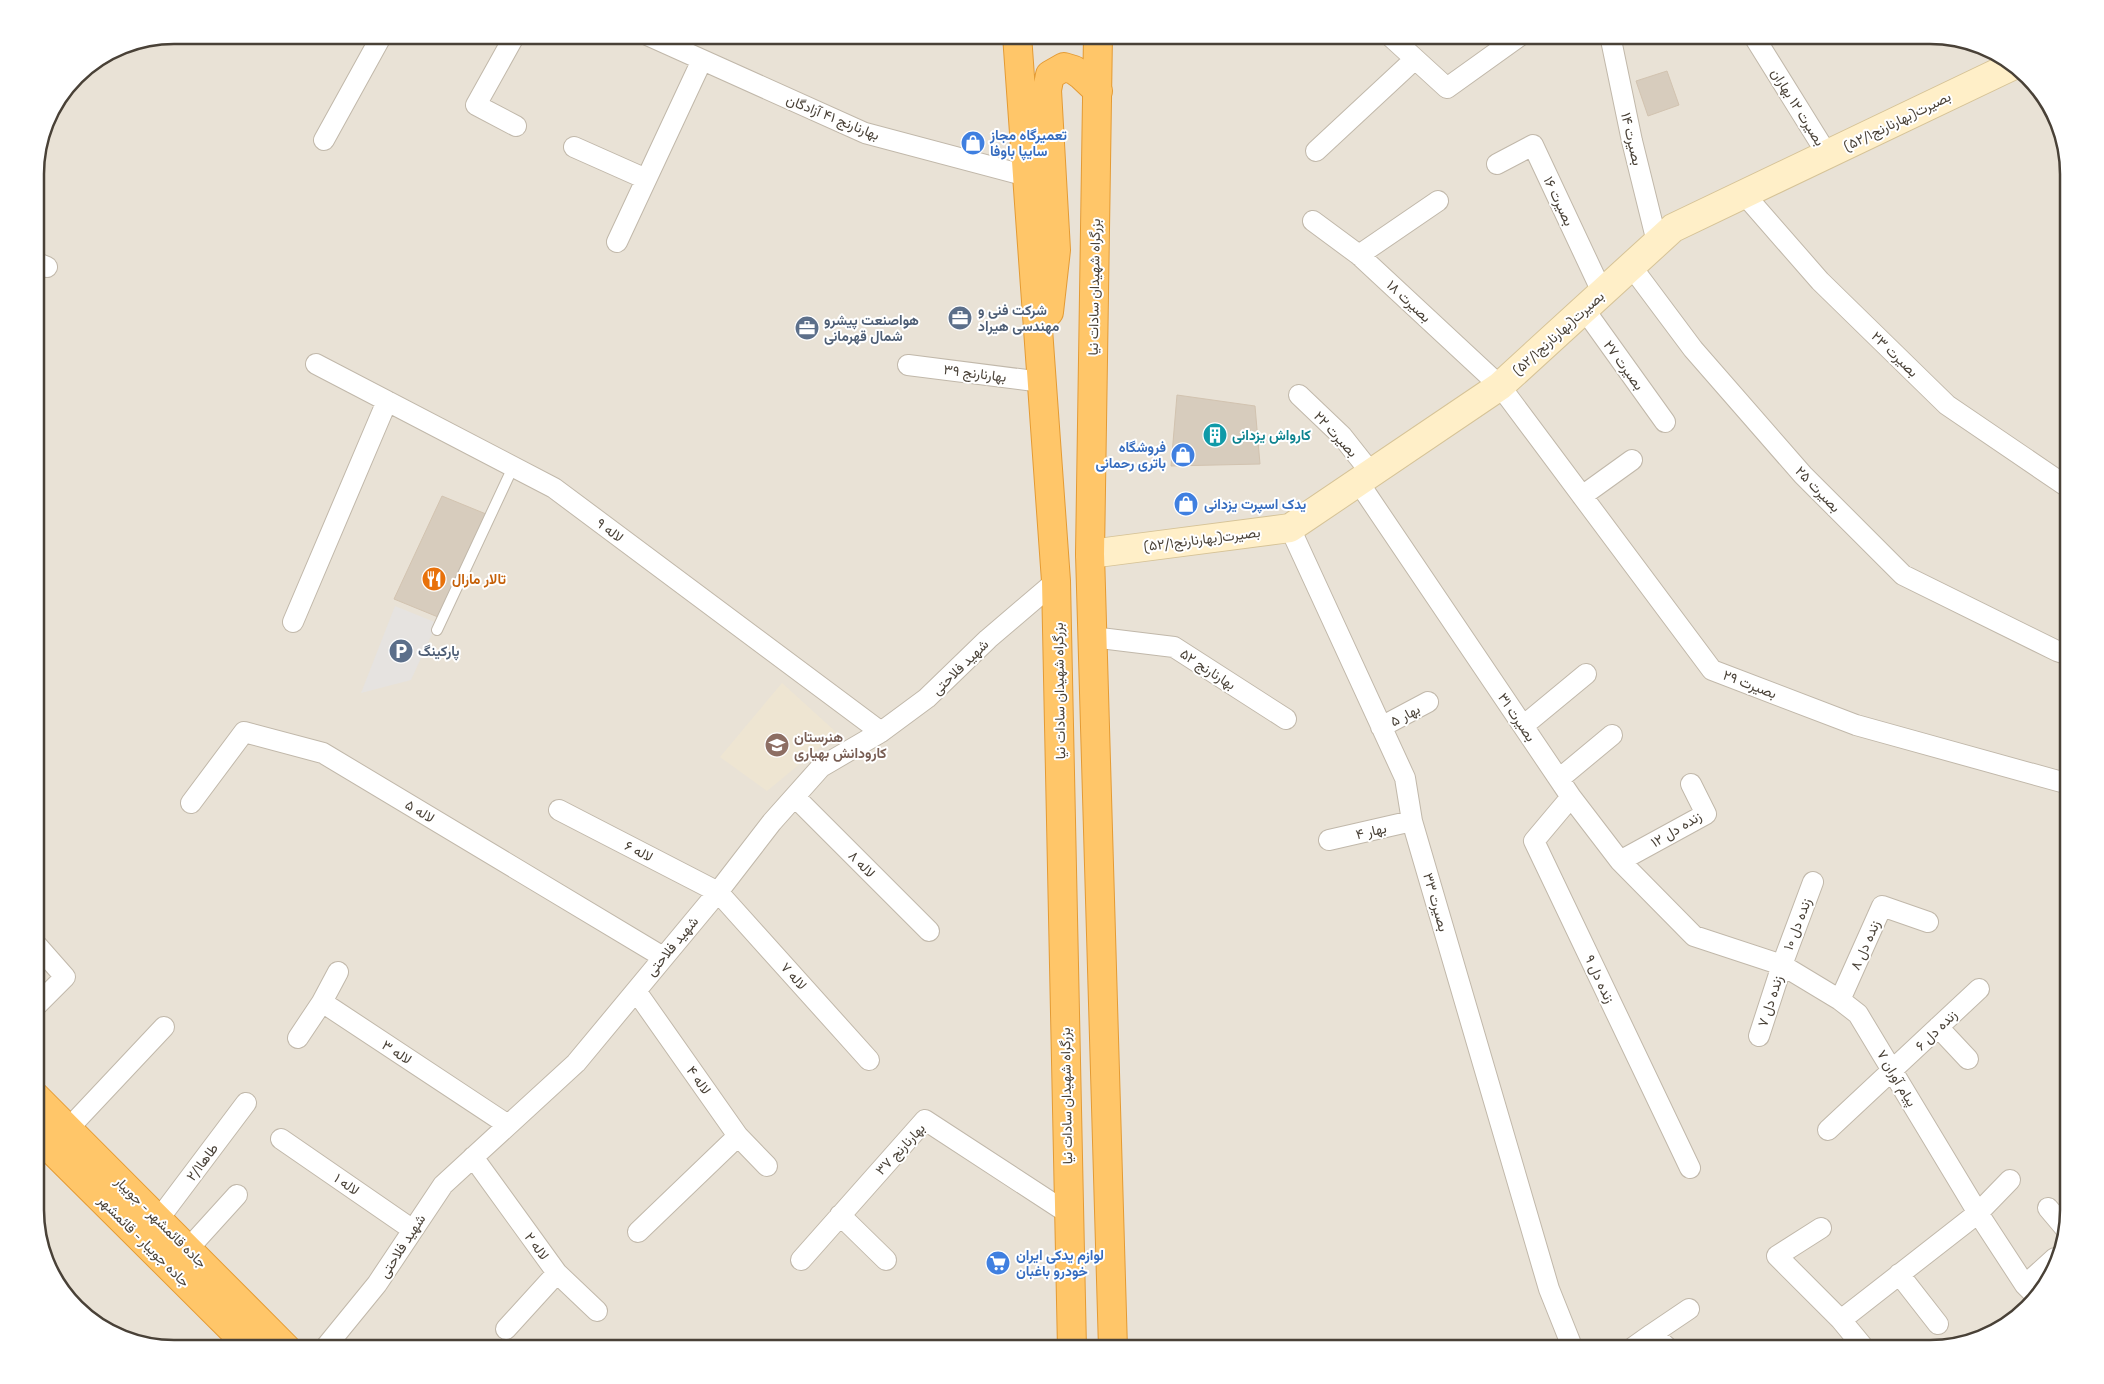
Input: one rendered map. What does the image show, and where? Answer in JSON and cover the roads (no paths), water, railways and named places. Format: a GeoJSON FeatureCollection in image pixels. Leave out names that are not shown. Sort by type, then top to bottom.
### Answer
{"type":"FeatureCollection","features":[{"type":"Feature","properties":{"kind":"highway","name":"بزرگراه شهیدان سادات نیا"},"geometry":{"type":"LineString","coordinates":[[1016,44],[1056,581],[1072,1340]]}},
{"type":"Feature","properties":{"kind":"highway","name":"بزرگراه شهیدان سادات نیا"},"geometry":{"type":"LineString","coordinates":[[1098,44],[1090,554],[1113,1340]]}},
{"type":"Feature","properties":{"kind":"highway"},"geometry":{"type":"LineString","coordinates":[[1042,382],[1056,250],[1047,90],[1050,75],[1064,67],[1074,70],[1098,91]]}},
{"type":"Feature","properties":{"kind":"highway","name":"جاده قائمشهر - جویبار"},"geometry":{"type":"LineString","coordinates":[[44,1104],[278,1340]]}},
{"type":"Feature","properties":{"kind":"highway","name":"جاده جویبار - قائمشهر"},"geometry":{"type":"LineString","coordinates":[[44,1142],[243,1340]]}},
{"type":"Feature","properties":{"kind":"street"},"geometry":{"type":"LineString","coordinates":[[324,140],[377,44]]}},
{"type":"Feature","properties":{"kind":"street"},"geometry":{"type":"LineString","coordinates":[[510,44],[476,105],[516,126]]}},
{"type":"Feature","properties":{"kind":"street","name":"بهارنارنج ۴۱ آزادگان"},"geometry":{"type":"LineString","coordinates":[[667,44],[865,132],[1027,176]]}},
{"type":"Feature","properties":{"kind":"street"},"geometry":{"type":"LineString","coordinates":[[1399,44],[1447,88],[1508,44]]}},
{"type":"Feature","properties":{"kind":"street","name":"بصیرت ۱۴"},"geometry":{"type":"LineString","coordinates":[[1613,44],[1633,113],[1657,242]]}},
{"type":"Feature","properties":{"kind":"street","name":"بصیرت ۱۲ بهاران"},"geometry":{"type":"LineString","coordinates":[[1759,44],[1827,154]]}},
{"type":"Feature","properties":{"kind":"street"},"geometry":{"type":"LineString","coordinates":[[1316,151],[1415,59]]}},
{"type":"Feature","properties":{"kind":"street"},"geometry":{"type":"LineString","coordinates":[[617,242],[702,60]]}},
{"type":"Feature","properties":{"kind":"street","name":"بصیرت(بهارنارنج۵۲/۱)"},"geometry":{"type":"LineString","coordinates":[[1090,554],[1290,528],[1500,386],[1673,228],[2006,69]]}},
{"type":"Feature","properties":{"kind":"street","name":"بصیرت ۱۶"},"geometry":{"type":"LineString","coordinates":[[1497,164],[1533,146],[1593,301]]}},
{"type":"Feature","properties":{"kind":"street"},"geometry":{"type":"LineString","coordinates":[[574,147],[646,179]]}},
{"type":"Feature","properties":{"kind":"street","name":"بصیرت ۲۳"},"geometry":{"type":"LineString","coordinates":[[1744,194],[1820,281],[1947,405],[2060,482]]}},
{"type":"Feature","properties":{"kind":"street"},"geometry":{"type":"LineString","coordinates":[[1360,255],[1438,200]]}},
{"type":"Feature","properties":{"kind":"street","name":"بصیرت ۱۸"},"geometry":{"type":"LineString","coordinates":[[1313,221],[1360,255],[1500,386]]}},
{"type":"Feature","properties":{"kind":"street","name":"بصیرت ۲۵"},"geometry":{"type":"LineString","coordinates":[[1631,266],[1693,348],[1803,475],[1903,574],[2060,652]]}},
{"type":"Feature","properties":{"kind":"street","name":"بصیرت ۲۷"},"geometry":{"type":"LineString","coordinates":[[1593,301],[1665,422]]}},
{"type":"Feature","properties":{"kind":"street","name":"لاله ۹"},"geometry":{"type":"LineString","coordinates":[[316,364],[554,488],[881,732]]}},
{"type":"Feature","properties":{"kind":"street","name":"بهارنارنج ۳۹"},"geometry":{"type":"LineString","coordinates":[[908,365],[1042,382]]}},
{"type":"Feature","properties":{"kind":"street","name":"بصیرت ۲۹"},"geometry":{"type":"LineString","coordinates":[[1500,386],[1712,670],[1856,725],[2060,782]]}},
{"type":"Feature","properties":{"kind":"street","name":"بصیرت ۲۲"},"geometry":{"type":"LineString","coordinates":[[1299,395],[1342,436],[1365,478]]}},
{"type":"Feature","properties":{"kind":"street"},"geometry":{"type":"LineString","coordinates":[[293,622],[387,401]]}},
{"type":"Feature","properties":{"kind":"street"},"geometry":{"type":"LineString","coordinates":[[1582,496],[1632,460]]}},
{"type":"Feature","properties":{"kind":"street","name":"بصیرت ۳۱"},"geometry":{"type":"LineString","coordinates":[[1365,478],[1523,726],[1571,797],[1620,861],[1694,936]]}},
{"type":"Feature","properties":{"kind":"street","name":"بصیرت ۳۳"},"geometry":{"type":"LineString","coordinates":[[1290,528],[1405,778],[1412,821],[1549,1289],[1569,1340]]}},
{"type":"Feature","properties":{"kind":"street","name":"شهید فلاحتی"},"geometry":{"type":"LineString","coordinates":[[331,1340],[378,1284],[443,1185],[576,1063],[718,892],[772,822],[821,767],[881,732],[927,698],[988,639],[1056,581]]}},
{"type":"Feature","properties":{"kind":"street","name":"بهارنارنج ۵۲"},"geometry":{"type":"LineString","coordinates":[[1092,637],[1174,647],[1286,718]]}},
{"type":"Feature","properties":{"kind":"street"},"geometry":{"type":"LineString","coordinates":[[1523,726],[1586,674]]}},
{"type":"Feature","properties":{"kind":"street","name":"بهار ۵"},"geometry":{"type":"LineString","coordinates":[[1381,727],[1428,702]]}},
{"type":"Feature","properties":{"kind":"street","name":"لاله ۵"},"geometry":{"type":"LineString","coordinates":[[191,803],[244,732],[323,753],[663,957]]}},
{"type":"Feature","properties":{"kind":"street"},"geometry":{"type":"LineString","coordinates":[[1559,779],[1612,735]]}},
{"type":"Feature","properties":{"kind":"street","name":"زنده دل ۱۲"},"geometry":{"type":"LineString","coordinates":[[1620,861],[1706,814],[1691,784]]}},
{"type":"Feature","properties":{"kind":"street","name":"لاله ۸"},"geometry":{"type":"LineString","coordinates":[[795,797],[929,931]]}},
{"type":"Feature","properties":{"kind":"street","name":"زنده دل ۹"},"geometry":{"type":"LineString","coordinates":[[1571,797],[1534,842],[1690,1168]]}},
{"type":"Feature","properties":{"kind":"street","name":"لاله ۶"},"geometry":{"type":"LineString","coordinates":[[559,810],[718,892]]}},
{"type":"Feature","properties":{"kind":"street","name":"بهار ۴"},"geometry":{"type":"LineString","coordinates":[[1330,840],[1412,821]]}},
{"type":"Feature","properties":{"kind":"street","name":"زنده دل ۱۰"},"geometry":{"type":"LineString","coordinates":[[1782,965],[1813,882]]}},
{"type":"Feature","properties":{"kind":"street","name":"لاله ۷"},"geometry":{"type":"LineString","coordinates":[[718,892],[869,1060]]}},
{"type":"Feature","properties":{"kind":"street","name":"زنده دل ۸"},"geometry":{"type":"LineString","coordinates":[[1840,1000],[1882,906],[1928,922]]}},
{"type":"Feature","properties":{"kind":"street","name":"پیام آوران ۷"},"geometry":{"type":"LineString","coordinates":[[1694,936],[1782,965],[1840,1000],[1858,1014],[1978,1213],[2030,1291]]}},
{"type":"Feature","properties":{"kind":"street"},"geometry":{"type":"LineString","coordinates":[[44,953],[65,977],[44,998]]}},
{"type":"Feature","properties":{"kind":"street","name":"زنده دل ۷"},"geometry":{"type":"LineString","coordinates":[[1759,1036],[1782,965]]}},
{"type":"Feature","properties":{"kind":"street"},"geometry":{"type":"LineString","coordinates":[[298,1038],[322,1002],[338,972]]}},
{"type":"Feature","properties":{"kind":"street","name":"زنده دل ۶"},"geometry":{"type":"LineString","coordinates":[[1828,1130],[1979,989]]}},
{"type":"Feature","properties":{"kind":"street","name":"لاله ۴"},"geometry":{"type":"LineString","coordinates":[[636,991],[738,1136],[767,1166]]}},
{"type":"Feature","properties":{"kind":"street","name":"لاله ۳"},"geometry":{"type":"LineString","coordinates":[[322,1002],[508,1125]]}},
{"type":"Feature","properties":{"kind":"street"},"geometry":{"type":"LineString","coordinates":[[69,1128],[164,1027]]}},
{"type":"Feature","properties":{"kind":"street"},"geometry":{"type":"LineString","coordinates":[[1938,1027],[1968,1060]]}},
{"type":"Feature","properties":{"kind":"street","name":"طاها۲/۱"},"geometry":{"type":"LineString","coordinates":[[158,1220],[246,1104]]}},
{"type":"Feature","properties":{"kind":"street","name":"بهارنارنج ۳۷"},"geometry":{"type":"LineString","coordinates":[[801,1260],[925,1120],[1069,1214]]}},
{"type":"Feature","properties":{"kind":"street"},"geometry":{"type":"LineString","coordinates":[[638,1232],[738,1136]]}},
{"type":"Feature","properties":{"kind":"street","name":"لاله ۱"},"geometry":{"type":"LineString","coordinates":[[281,1139],[413,1230]]}},
{"type":"Feature","properties":{"kind":"street","name":"لاله ۲"},"geometry":{"type":"LineString","coordinates":[[473,1157],[558,1273],[506,1329]]}},
{"type":"Feature","properties":{"kind":"street"},"geometry":{"type":"LineString","coordinates":[[1841,1320],[1978,1213],[2010,1180]]}},
{"type":"Feature","properties":{"kind":"street"},"geometry":{"type":"LineString","coordinates":[[188,1249],[237,1195]]}},
{"type":"Feature","properties":{"kind":"street"},"geometry":{"type":"LineString","coordinates":[[2048,1208],[2060,1222]]}},
{"type":"Feature","properties":{"kind":"street"},"geometry":{"type":"LineString","coordinates":[[840,1215],[886,1260]]}},
{"type":"Feature","properties":{"kind":"street"},"geometry":{"type":"LineString","coordinates":[[1820,1228],[1777,1256],[1841,1320],[1858,1340]]}},
{"type":"Feature","properties":{"kind":"street"},"geometry":{"type":"LineString","coordinates":[[2030,1291],[2045,1271]]}},
{"type":"Feature","properties":{"kind":"street"},"geometry":{"type":"LineString","coordinates":[[558,1273],[597,1310]]}},
{"type":"Feature","properties":{"kind":"street"},"geometry":{"type":"LineString","coordinates":[[1899,1274],[1938,1324]]}},
{"type":"Feature","properties":{"kind":"street"},"geometry":{"type":"LineString","coordinates":[[1644,1340],[1689,1309]]}},
{"type":"Feature","properties":{"kind":"street"},"geometry":{"type":"LineString","coordinates":[[1652,1334],[1659,1340]]}},
{"type":"Feature","properties":{"kind":"lane"},"geometry":{"type":"LineString","coordinates":[[437,630],[513,467]]}},
{"type":"Feature","properties":{"kind":"place","name":"تعمیرگاه مجاز سایپا باوفا"},"geometry":{"type":"Point","coordinates":[973,143]}},
{"type":"Feature","properties":{"kind":"place","name":"شرکت فنی و مهندسی هیراد"},"geometry":{"type":"Point","coordinates":[960,318]}},
{"type":"Feature","properties":{"kind":"place","name":"هواصنعت پیشرو شمال قهرمانی"},"geometry":{"type":"Point","coordinates":[807,328]}},
{"type":"Feature","properties":{"kind":"place","name":"کارواش یزدانی"},"geometry":{"type":"Point","coordinates":[1215,435]}},
{"type":"Feature","properties":{"kind":"place","name":"فروشگاه باتری رحمانی"},"geometry":{"type":"Point","coordinates":[1183,455]}},
{"type":"Feature","properties":{"kind":"place","name":"یدک اسپرت یزدانی"},"geometry":{"type":"Point","coordinates":[1186,504]}},
{"type":"Feature","properties":{"kind":"place","name":"تالار مارال"},"geometry":{"type":"Point","coordinates":[434,579]}},
{"type":"Feature","properties":{"kind":"place","name":"پارکینگ"},"geometry":{"type":"Point","coordinates":[401,651]}},
{"type":"Feature","properties":{"kind":"place","name":"هنرستان کارودانش بهیاری"},"geometry":{"type":"Point","coordinates":[777,745]}},
{"type":"Feature","properties":{"kind":"place","name":"لوازم یدکی ایران خودرو باغبان"},"geometry":{"type":"Point","coordinates":[998,1263]}}]}
